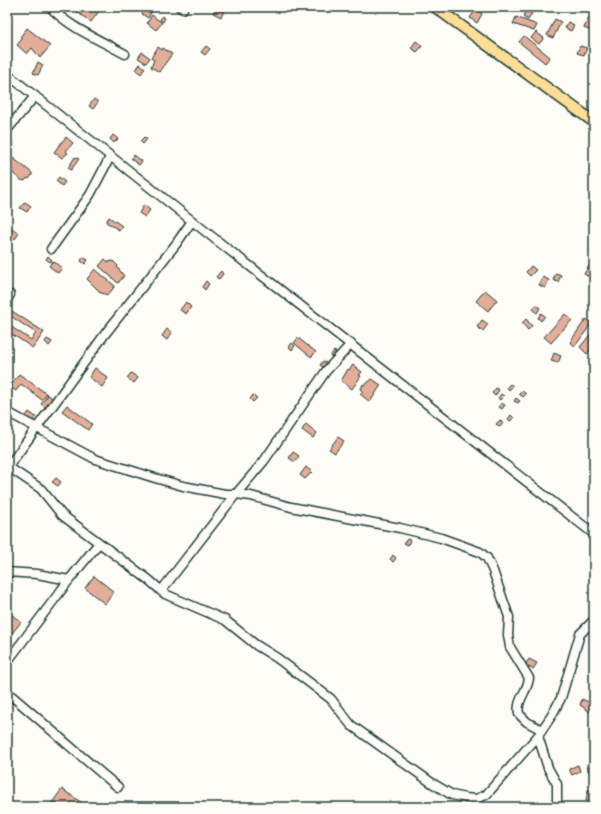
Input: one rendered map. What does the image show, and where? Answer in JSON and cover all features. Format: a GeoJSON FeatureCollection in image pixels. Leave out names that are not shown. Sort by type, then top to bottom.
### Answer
{"type":"FeatureCollection","features":[{"type":"Feature","properties":{"kind":"main road"},"geometry":{"type":"LineString","coordinates":[[435,7],[594,122]]}},
{"type":"Feature","properties":{"kind":"street"},"geometry":{"type":"LineString","coordinates":[[50,7],[57,14],[80,30],[125,54]]}},
{"type":"Feature","properties":{"kind":"street"},"geometry":{"type":"LineString","coordinates":[[7,74],[110,157],[594,534]]}},
{"type":"Feature","properties":{"kind":"street"},"geometry":{"type":"LineString","coordinates":[[7,130],[35,96]]}},
{"type":"Feature","properties":{"kind":"street"},"geometry":{"type":"LineString","coordinates":[[51,249],[90,195],[110,157]]}},
{"type":"Feature","properties":{"kind":"street"},"geometry":{"type":"LineString","coordinates":[[192,221],[176,244],[105,334],[7,467],[41,489],[62,515],[149,580],[161,591],[226,620],[256,645],[277,658],[326,696],[351,725],[432,784],[452,795],[476,800],[486,795],[540,733],[561,698],[580,634],[594,620]]}},
{"type":"Feature","properties":{"kind":"street"},"geometry":{"type":"LineString","coordinates":[[161,591],[236,494],[264,461],[326,371],[351,344]]}},
{"type":"Feature","properties":{"kind":"street"},"geometry":{"type":"LineString","coordinates":[[7,412],[95,459],[182,486],[225,494],[236,494],[306,511],[400,528],[441,538],[480,552],[487,558],[490,564],[509,617],[508,635],[510,647],[529,678],[519,702],[519,714],[540,733],[548,768],[557,784],[557,807]]}},
{"type":"Feature","properties":{"kind":"street"},"geometry":{"type":"LineString","coordinates":[[7,662],[99,543]]}},
{"type":"Feature","properties":{"kind":"street"},"geometry":{"type":"LineString","coordinates":[[7,572],[37,574],[69,580]]}},
{"type":"Feature","properties":{"kind":"street"},"geometry":{"type":"LineString","coordinates":[[7,692],[118,787]]}},
{"type":"Feature","properties":{"kind":"building"},"geometry":{"type":"Polygon","coordinates":[[[81,7],[102,7],[91,22],[77,12],[81,7]]]}},
{"type":"Feature","properties":{"kind":"building"},"geometry":{"type":"Polygon","coordinates":[[[102,7],[112,7],[109,12],[102,7]]]}},
{"type":"Feature","properties":{"kind":"building"},"geometry":{"type":"Polygon","coordinates":[[[147,7],[153,9],[148,18],[142,14],[147,7]]]}},
{"type":"Feature","properties":{"kind":"building"},"geometry":{"type":"Polygon","coordinates":[[[216,7],[227,7],[221,17],[213,13],[216,7]]]}},
{"type":"Feature","properties":{"kind":"building"},"geometry":{"type":"Polygon","coordinates":[[[476,9],[482,14],[477,23],[470,18],[476,9]]]}},
{"type":"Feature","properties":{"kind":"building"},"geometry":{"type":"Polygon","coordinates":[[[526,10],[532,13],[528,20],[523,17],[526,10]]]}},
{"type":"Feature","properties":{"kind":"building"},"geometry":{"type":"Polygon","coordinates":[[[152,15],[162,23],[156,30],[147,23],[152,15]]]}},
{"type":"Feature","properties":{"kind":"building"},"geometry":{"type":"Polygon","coordinates":[[[162,16],[165,18],[163,22],[160,20],[162,16]]]}},
{"type":"Feature","properties":{"kind":"building"},"geometry":{"type":"Polygon","coordinates":[[[516,17],[537,25],[534,31],[513,24],[516,17]]]}},
{"type":"Feature","properties":{"kind":"building"},"geometry":{"type":"Polygon","coordinates":[[[588,18],[594,21],[593,32],[584,28],[588,18]]]}},
{"type":"Feature","properties":{"kind":"building"},"geometry":{"type":"Polygon","coordinates":[[[555,19],[561,22],[553,38],[547,35],[555,19]]]}},
{"type":"Feature","properties":{"kind":"building"},"geometry":{"type":"Polygon","coordinates":[[[568,22],[574,25],[571,31],[565,28],[568,22]]]}},
{"type":"Feature","properties":{"kind":"building"},"geometry":{"type":"Polygon","coordinates":[[[27,28],[50,46],[40,58],[32,48],[27,54],[17,45],[22,39],[20,37],[27,28]]]}},
{"type":"Feature","properties":{"kind":"building"},"geometry":{"type":"Polygon","coordinates":[[[536,32],[544,38],[539,44],[531,38],[536,32]]]}},
{"type":"Feature","properties":{"kind":"building"},"geometry":{"type":"Polygon","coordinates":[[[524,36],[550,57],[545,63],[519,42],[524,36]]]}},
{"type":"Feature","properties":{"kind":"building"},"geometry":{"type":"Polygon","coordinates":[[[416,41],[422,46],[417,52],[411,48],[416,41]]]}},
{"type":"Feature","properties":{"kind":"building"},"geometry":{"type":"Polygon","coordinates":[[[206,46],[210,49],[205,55],[201,52],[206,46]]]}},
{"type":"Feature","properties":{"kind":"building"},"geometry":{"type":"Polygon","coordinates":[[[580,46],[587,48],[584,55],[577,53],[580,46]]]}},
{"type":"Feature","properties":{"kind":"building"},"geometry":{"type":"Polygon","coordinates":[[[158,47],[162,50],[163,48],[172,54],[159,72],[151,67],[154,60],[151,58],[158,47]]]}},
{"type":"Feature","properties":{"kind":"building"},"geometry":{"type":"Polygon","coordinates":[[[142,52],[150,58],[146,63],[138,58],[142,52]]]}},
{"type":"Feature","properties":{"kind":"building"},"geometry":{"type":"Polygon","coordinates":[[[38,62],[43,65],[38,75],[33,73],[38,62]]]}},
{"type":"Feature","properties":{"kind":"building"},"geometry":{"type":"Polygon","coordinates":[[[140,64],[145,68],[141,74],[136,70],[140,64]]]}},
{"type":"Feature","properties":{"kind":"building"},"geometry":{"type":"Polygon","coordinates":[[[94,99],[98,102],[93,109],[89,106],[94,99]]]}},
{"type":"Feature","properties":{"kind":"building"},"geometry":{"type":"Polygon","coordinates":[[[113,135],[118,139],[114,143],[110,139],[113,135]]]}},
{"type":"Feature","properties":{"kind":"building"},"geometry":{"type":"Polygon","coordinates":[[[66,137],[73,143],[66,151],[68,153],[62,158],[54,152],[66,137]]]}},
{"type":"Feature","properties":{"kind":"building"},"geometry":{"type":"Polygon","coordinates":[[[144,137],[147,139],[143,144],[140,141],[144,137]]]}},
{"type":"Feature","properties":{"kind":"building"},"geometry":{"type":"Polygon","coordinates":[[[8,140],[14,144],[11,148],[7,145],[8,140]]]}},
{"type":"Feature","properties":{"kind":"building"},"geometry":{"type":"Polygon","coordinates":[[[134,155],[142,161],[139,165],[131,159],[134,155]]]}},
{"type":"Feature","properties":{"kind":"building"},"geometry":{"type":"Polygon","coordinates":[[[75,157],[79,159],[71,170],[68,168],[75,157]]]}},
{"type":"Feature","properties":{"kind":"building"},"geometry":{"type":"Polygon","coordinates":[[[13,158],[32,173],[29,179],[27,178],[25,181],[21,180],[9,170],[10,169],[7,166],[13,158]]]}},
{"type":"Feature","properties":{"kind":"building"},"geometry":{"type":"Polygon","coordinates":[[[59,177],[65,182],[62,186],[56,181],[59,177]]]}},
{"type":"Feature","properties":{"kind":"building"},"geometry":{"type":"Polygon","coordinates":[[[25,202],[31,206],[27,212],[20,208],[25,202]]]}},
{"type":"Feature","properties":{"kind":"building"},"geometry":{"type":"Polygon","coordinates":[[[144,205],[150,210],[145,217],[139,213],[144,205]]]}},
{"type":"Feature","properties":{"kind":"building"},"geometry":{"type":"Polygon","coordinates":[[[109,217],[122,226],[119,230],[106,222],[109,217]]]}},
{"type":"Feature","properties":{"kind":"building"},"geometry":{"type":"Polygon","coordinates":[[[12,228],[19,233],[15,239],[8,234],[12,228]]]}},
{"type":"Feature","properties":{"kind":"building"},"geometry":{"type":"Polygon","coordinates":[[[48,256],[52,260],[50,262],[46,259],[48,256]]]}},
{"type":"Feature","properties":{"kind":"building"},"geometry":{"type":"Polygon","coordinates":[[[83,257],[88,260],[85,264],[81,261],[83,257]]]}},
{"type":"Feature","properties":{"kind":"building"},"geometry":{"type":"Polygon","coordinates":[[[105,259],[108,262],[113,261],[124,276],[118,283],[99,266],[105,259]]]}},
{"type":"Feature","properties":{"kind":"building"},"geometry":{"type":"Polygon","coordinates":[[[53,261],[62,268],[58,273],[49,266],[53,261]]]}},
{"type":"Feature","properties":{"kind":"building"},"geometry":{"type":"Polygon","coordinates":[[[531,266],[536,270],[530,276],[526,272],[531,266]]]}},
{"type":"Feature","properties":{"kind":"building"},"geometry":{"type":"Polygon","coordinates":[[[589,266],[594,270],[594,280],[584,274],[589,266]]]}},
{"type":"Feature","properties":{"kind":"building"},"geometry":{"type":"Polygon","coordinates":[[[95,269],[115,286],[108,295],[101,293],[87,279],[95,269]]]}},
{"type":"Feature","properties":{"kind":"building"},"geometry":{"type":"Polygon","coordinates":[[[221,271],[223,274],[219,279],[216,277],[221,271]]]}},
{"type":"Feature","properties":{"kind":"building"},"geometry":{"type":"Polygon","coordinates":[[[556,273],[561,275],[558,282],[553,280],[556,273]]]}},
{"type":"Feature","properties":{"kind":"building"},"geometry":{"type":"Polygon","coordinates":[[[543,277],[549,280],[545,288],[539,285],[543,277]]]}},
{"type":"Feature","properties":{"kind":"building"},"geometry":{"type":"Polygon","coordinates":[[[206,281],[209,284],[205,290],[202,287],[206,281]]]}},
{"type":"Feature","properties":{"kind":"building"},"geometry":{"type":"Polygon","coordinates":[[[485,290],[497,300],[488,311],[476,301],[485,290]]]}},
{"type":"Feature","properties":{"kind":"building"},"geometry":{"type":"Polygon","coordinates":[[[186,302],[191,307],[186,314],[180,310],[186,302]]]}},
{"type":"Feature","properties":{"kind":"building"},"geometry":{"type":"Polygon","coordinates":[[[536,305],[540,308],[537,313],[533,310],[536,305]]]}},
{"type":"Feature","properties":{"kind":"building"},"geometry":{"type":"Polygon","coordinates":[[[12,311],[44,332],[33,348],[7,331],[7,324],[31,340],[36,333],[9,315],[12,311]]]}},
{"type":"Feature","properties":{"kind":"building"},"geometry":{"type":"Polygon","coordinates":[[[541,313],[545,316],[541,321],[538,318],[541,313]]]}},
{"type":"Feature","properties":{"kind":"building"},"geometry":{"type":"Polygon","coordinates":[[[565,314],[572,320],[551,343],[544,337],[565,314]]]}},
{"type":"Feature","properties":{"kind":"building"},"geometry":{"type":"Polygon","coordinates":[[[526,319],[532,326],[528,330],[522,323],[526,319]]]}},
{"type":"Feature","properties":{"kind":"building"},"geometry":{"type":"Polygon","coordinates":[[[586,319],[592,323],[575,346],[570,342],[586,319]]]}},
{"type":"Feature","properties":{"kind":"building"},"geometry":{"type":"Polygon","coordinates":[[[482,320],[488,324],[483,331],[477,327],[482,320]]]}},
{"type":"Feature","properties":{"kind":"building"},"geometry":{"type":"Polygon","coordinates":[[[167,329],[172,333],[167,340],[162,336],[167,329]]]}},
{"type":"Feature","properties":{"kind":"building"},"geometry":{"type":"Polygon","coordinates":[[[594,330],[594,345],[587,354],[580,347],[594,330]]]}},
{"type":"Feature","properties":{"kind":"building"},"geometry":{"type":"Polygon","coordinates":[[[298,338],[316,352],[311,357],[294,343],[298,338]]]}},
{"type":"Feature","properties":{"kind":"building"},"geometry":{"type":"Polygon","coordinates":[[[47,339],[52,342],[49,346],[45,342],[47,339]]]}},
{"type":"Feature","properties":{"kind":"building"},"geometry":{"type":"Polygon","coordinates":[[[292,343],[295,346],[292,350],[289,347],[292,343]]]}},
{"type":"Feature","properties":{"kind":"building"},"geometry":{"type":"Polygon","coordinates":[[[334,351],[336,352],[332,357],[330,356],[334,351]]]}},
{"type":"Feature","properties":{"kind":"building"},"geometry":{"type":"Polygon","coordinates":[[[554,353],[561,356],[558,363],[551,361],[554,353]]]}},
{"type":"Feature","properties":{"kind":"building"},"geometry":{"type":"Polygon","coordinates":[[[323,361],[327,364],[325,368],[320,365],[323,361]]]}},
{"type":"Feature","properties":{"kind":"building"},"geometry":{"type":"Polygon","coordinates":[[[353,365],[362,372],[352,389],[341,381],[348,369],[349,370],[353,365]]]}},
{"type":"Feature","properties":{"kind":"building"},"geometry":{"type":"Polygon","coordinates":[[[95,368],[108,378],[102,387],[89,377],[95,368]]]}},
{"type":"Feature","properties":{"kind":"building"},"geometry":{"type":"Polygon","coordinates":[[[131,373],[138,378],[134,383],[127,378],[131,373]]]}},
{"type":"Feature","properties":{"kind":"building"},"geometry":{"type":"Polygon","coordinates":[[[19,374],[47,394],[42,400],[21,384],[16,391],[10,387],[19,374]]]}},
{"type":"Feature","properties":{"kind":"building"},"geometry":{"type":"Polygon","coordinates":[[[372,379],[381,385],[370,402],[360,394],[363,391],[361,389],[363,384],[365,385],[372,379]]]}},
{"type":"Feature","properties":{"kind":"building"},"geometry":{"type":"Polygon","coordinates":[[[510,384],[513,386],[509,390],[507,387],[510,384]]]}},
{"type":"Feature","properties":{"kind":"building"},"geometry":{"type":"Polygon","coordinates":[[[496,388],[499,390],[495,396],[492,393],[496,388]]]}},
{"type":"Feature","properties":{"kind":"building"},"geometry":{"type":"Polygon","coordinates":[[[522,391],[526,394],[523,397],[519,394],[522,391]]]}},
{"type":"Feature","properties":{"kind":"building"},"geometry":{"type":"Polygon","coordinates":[[[501,394],[504,396],[500,400],[498,398],[501,394]]]}},
{"type":"Feature","properties":{"kind":"building"},"geometry":{"type":"Polygon","coordinates":[[[48,395],[54,399],[47,408],[41,404],[48,395]]]}},
{"type":"Feature","properties":{"kind":"building"},"geometry":{"type":"Polygon","coordinates":[[[253,395],[257,398],[253,402],[250,399],[253,395]]]}},
{"type":"Feature","properties":{"kind":"building"},"geometry":{"type":"Polygon","coordinates":[[[516,398],[520,401],[518,403],[514,401],[516,398]]]}},
{"type":"Feature","properties":{"kind":"building"},"geometry":{"type":"Polygon","coordinates":[[[501,403],[505,405],[502,409],[499,407],[501,403]]]}},
{"type":"Feature","properties":{"kind":"building"},"geometry":{"type":"Polygon","coordinates":[[[67,405],[92,424],[88,430],[62,411],[67,405]]]}},
{"type":"Feature","properties":{"kind":"building"},"geometry":{"type":"Polygon","coordinates":[[[29,412],[36,417],[31,423],[25,417],[29,412]]]}},
{"type":"Feature","properties":{"kind":"building"},"geometry":{"type":"Polygon","coordinates":[[[511,415],[514,418],[510,421],[508,419],[511,415]]]}},
{"type":"Feature","properties":{"kind":"building"},"geometry":{"type":"Polygon","coordinates":[[[500,420],[503,423],[500,427],[496,424],[500,420]]]}},
{"type":"Feature","properties":{"kind":"building"},"geometry":{"type":"Polygon","coordinates":[[[306,424],[317,433],[313,438],[302,430],[306,424]]]}},
{"type":"Feature","properties":{"kind":"building"},"geometry":{"type":"Polygon","coordinates":[[[338,437],[344,441],[335,453],[329,449],[338,437]]]}},
{"type":"Feature","properties":{"kind":"building"},"geometry":{"type":"Polygon","coordinates":[[[293,452],[299,456],[295,462],[289,458],[293,452]]]}},
{"type":"Feature","properties":{"kind":"building"},"geometry":{"type":"Polygon","coordinates":[[[306,467],[312,472],[305,479],[300,475],[306,467]]]}},
{"type":"Feature","properties":{"kind":"building"},"geometry":{"type":"Polygon","coordinates":[[[56,478],[61,482],[58,486],[52,482],[56,478]]]}},
{"type":"Feature","properties":{"kind":"building"},"geometry":{"type":"Polygon","coordinates":[[[407,539],[410,540],[408,545],[404,543],[407,539]]]}},
{"type":"Feature","properties":{"kind":"building"},"geometry":{"type":"Polygon","coordinates":[[[393,555],[396,558],[393,562],[390,559],[393,555]]]}},
{"type":"Feature","properties":{"kind":"building"},"geometry":{"type":"Polygon","coordinates":[[[94,576],[114,592],[105,604],[85,588],[94,576]]]}},
{"type":"Feature","properties":{"kind":"building"},"geometry":{"type":"Polygon","coordinates":[[[7,611],[21,622],[10,636],[7,634],[7,611]]]}},
{"type":"Feature","properties":{"kind":"building"},"geometry":{"type":"Polygon","coordinates":[[[594,643],[594,652],[590,649],[594,643]]]}},
{"type":"Feature","properties":{"kind":"building"},"geometry":{"type":"Polygon","coordinates":[[[529,659],[537,663],[533,669],[525,665],[529,659]]]}},
{"type":"Feature","properties":{"kind":"building"},"geometry":{"type":"Polygon","coordinates":[[[582,699],[593,704],[590,712],[580,705],[582,699]]]}},
{"type":"Feature","properties":{"kind":"building"},"geometry":{"type":"Polygon","coordinates":[[[587,764],[594,764],[594,770],[588,771],[587,764]]]}},
{"type":"Feature","properties":{"kind":"building"},"geometry":{"type":"Polygon","coordinates":[[[578,765],[580,771],[572,775],[569,769],[578,765]]]}},
{"type":"Feature","properties":{"kind":"building"},"geometry":{"type":"Polygon","coordinates":[[[62,789],[82,803],[79,807],[49,807],[62,789]]]}},
{"type":"Feature","properties":{"kind":"building"},"geometry":{"type":"Polygon","coordinates":[[[588,790],[594,791],[594,802],[586,801],[588,790]]]}},
{"type":"Feature","properties":{"kind":"building"},"geometry":{"type":"Polygon","coordinates":[[[533,804],[547,806],[547,807],[532,807],[533,804]]]}}]}
